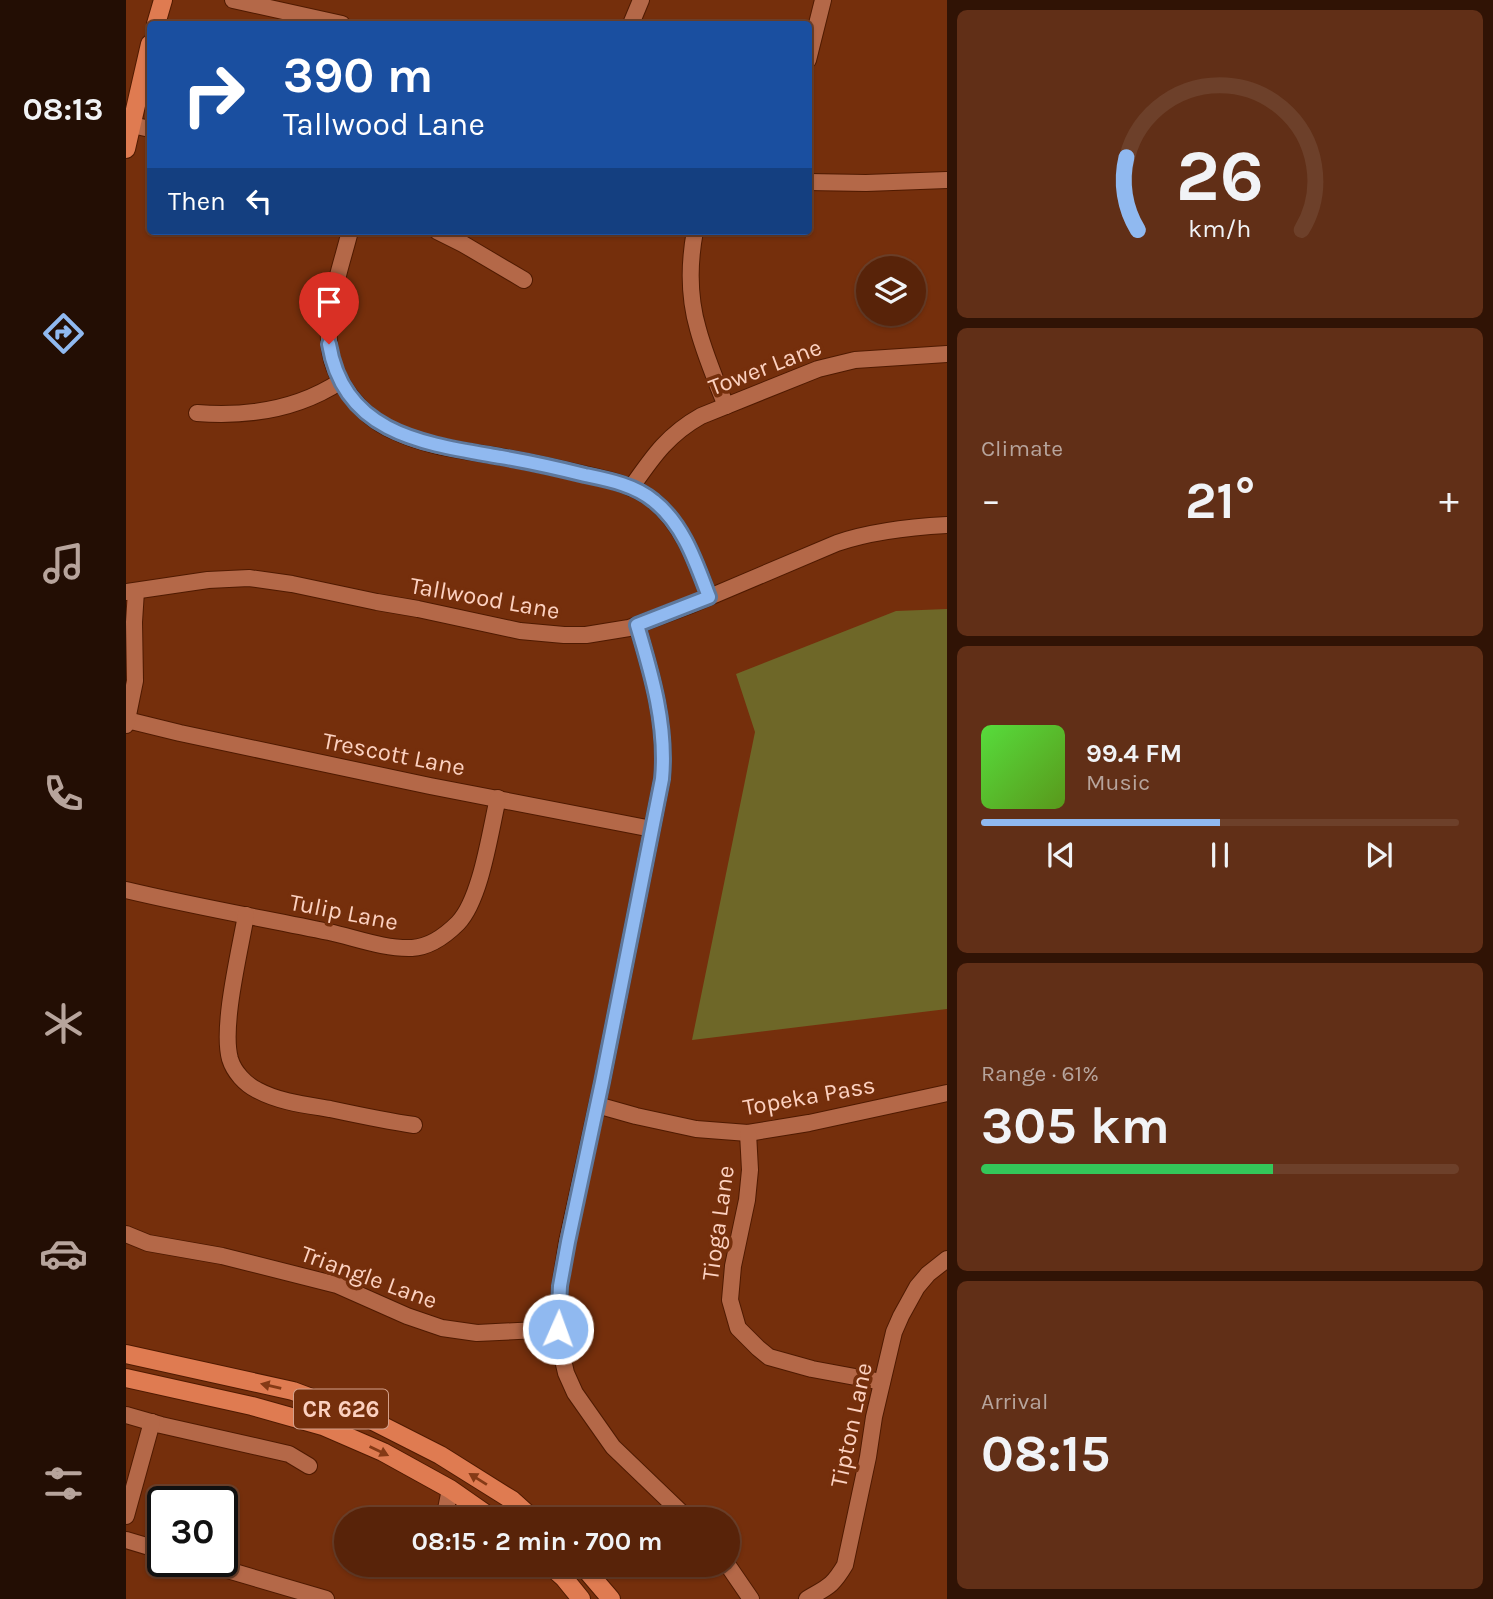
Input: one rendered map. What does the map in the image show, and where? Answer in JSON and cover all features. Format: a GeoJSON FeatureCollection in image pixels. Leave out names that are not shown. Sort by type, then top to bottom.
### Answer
{"type":"FeatureCollection","features":[{"type":"Feature","properties":{"kind":"main road"},"geometry":{"type":"LineString","coordinates":[[157,21],[163,0]]}},
{"type":"Feature","properties":{"kind":"main road"},"geometry":{"type":"LineString","coordinates":[[126,149],[147,58]]}},
{"type":"Feature","properties":{"kind":"main road","name":"CR 626"},"geometry":{"type":"LineString","coordinates":[[126,1354],[293,1391],[373,1420],[450,1462],[520,1507]]}},
{"type":"Feature","properties":{"kind":"main road","name":"CR 626"},"geometry":{"type":"LineString","coordinates":[[126,1378],[253,1406],[323,1426],[383,1452],[450,1489],[475,1507]]}},
{"type":"Feature","properties":{"kind":"main road"},"geometry":{"type":"LineString","coordinates":[[563,1577],[581,1599]]}},
{"type":"Feature","properties":{"kind":"main road"},"geometry":{"type":"LineString","coordinates":[[592,1577],[611,1599]]}},
{"type":"Feature","properties":{"kind":"street"},"geometry":{"type":"LineString","coordinates":[[233,0],[328,21]]}},
{"type":"Feature","properties":{"kind":"street"},"geometry":{"type":"LineString","coordinates":[[632,21],[641,0]]}},
{"type":"Feature","properties":{"kind":"street"},"geometry":{"type":"LineString","coordinates":[[812,44],[823,0]]}},
{"type":"Feature","properties":{"kind":"street"},"geometry":{"type":"LineString","coordinates":[[132,125],[147,128]]}},
{"type":"Feature","properties":{"kind":"street"},"geometry":{"type":"LineString","coordinates":[[812,183],[947,180]]}},
{"type":"Feature","properties":{"kind":"street"},"geometry":{"type":"LineString","coordinates":[[348,235],[330,311],[329,344],[331,360],[341,381],[366,412],[394,432],[428,443],[551,467],[609,480],[631,488],[654,501],[675,523],[691,550],[709,597]]}},
{"type":"Feature","properties":{"kind":"street"},"geometry":{"type":"LineString","coordinates":[[445,235],[524,280]]}},
{"type":"Feature","properties":{"kind":"street"},"geometry":{"type":"LineString","coordinates":[[695,235],[691,283],[698,329],[726,406]]}},
{"type":"Feature","properties":{"kind":"street","name":"Tower Lane"},"geometry":{"type":"LineString","coordinates":[[631,488],[654,454],[686,424],[701,416],[818,369],[855,360],[947,354]]}},
{"type":"Feature","properties":{"kind":"street"},"geometry":{"type":"LineString","coordinates":[[197,413],[251,413],[280,408],[316,395],[341,381]]}},
{"type":"Feature","properties":{"kind":"street","name":"Tallwood Lane"},"geometry":{"type":"LineString","coordinates":[[131,592],[208,580],[249,578],[292,584],[520,631],[586,635],[637,625],[856,537],[947,525]]}},
{"type":"Feature","properties":{"kind":"street"},"geometry":{"type":"LineString","coordinates":[[127,723],[135,681],[131,592]]}},
{"type":"Feature","properties":{"kind":"street"},"geometry":{"type":"LineString","coordinates":[[637,625],[658,707],[663,741],[662,779],[568,1242],[560,1286],[558,1329],[566,1373],[575,1393],[613,1447],[676,1507]]}},
{"type":"Feature","properties":{"kind":"street","name":"Trescott Lane"},"geometry":{"type":"LineString","coordinates":[[127,723],[652,829]]}},
{"type":"Feature","properties":{"kind":"street","name":"Tulip Lane"},"geometry":{"type":"LineString","coordinates":[[126,890],[384,944],[413,948],[427,945],[451,930],[467,909],[482,870],[498,798]]}},
{"type":"Feature","properties":{"kind":"street"},"geometry":{"type":"LineString","coordinates":[[246,915],[229,1016],[230,1060],[237,1072],[246,1083],[259,1091],[288,1101],[414,1125]]}},
{"type":"Feature","properties":{"kind":"street","name":"Topeka Pass"},"geometry":{"type":"LineString","coordinates":[[597,1105],[696,1129],[748,1133],[809,1123],[947,1093]]}},
{"type":"Feature","properties":{"kind":"street","name":"Tioga Lane"},"geometry":{"type":"LineString","coordinates":[[748,1133],[750,1170],[747,1200],[733,1266],[730,1300],[738,1328],[769,1357],[812,1369],[882,1382]]}},
{"type":"Feature","properties":{"kind":"street","name":"Triangle Lane"},"geometry":{"type":"LineString","coordinates":[[126,1234],[148,1243],[222,1256],[337,1285],[407,1316],[442,1328],[477,1333],[558,1329]]}},
{"type":"Feature","properties":{"kind":"street","name":"Tipton Lane"},"geometry":{"type":"LineString","coordinates":[[807,1599],[836,1580],[845,1565],[894,1332],[918,1287],[947,1259]]}},
{"type":"Feature","properties":{"kind":"street"},"geometry":{"type":"LineString","coordinates":[[126,1415],[289,1454],[309,1466]]}},
{"type":"Feature","properties":{"kind":"street"},"geometry":{"type":"LineString","coordinates":[[126,1517],[152,1422]]}},
{"type":"Feature","properties":{"kind":"street"},"geometry":{"type":"LineString","coordinates":[[446,1507],[450,1489]]}},
{"type":"Feature","properties":{"kind":"street"},"geometry":{"type":"LineString","coordinates":[[126,1540],[147,1546]]}},
{"type":"Feature","properties":{"kind":"street"},"geometry":{"type":"LineString","coordinates":[[238,1573],[326,1599]]}},
{"type":"Feature","properties":{"kind":"street"},"geometry":{"type":"LineString","coordinates":[[736,1577],[751,1599]]}},
{"type":"Feature","properties":{"kind":"shaded area"},"geometry":{"type":"Polygon","coordinates":[[[947,609],[947,1009],[692,1040],[755,732],[736,674],[896,611],[947,609]]]}},
{"type":"Feature","properties":{"kind":"route"},"geometry":{"type":"LineString","coordinates":[[329,344],[331,360],[345,388],[366,412],[394,432],[428,443],[609,480],[641,492],[654,501],[675,523],[691,550],[709,597],[637,625],[661,723],[664,760],[662,779],[568,1242],[560,1286],[558,1329]]}}]}
